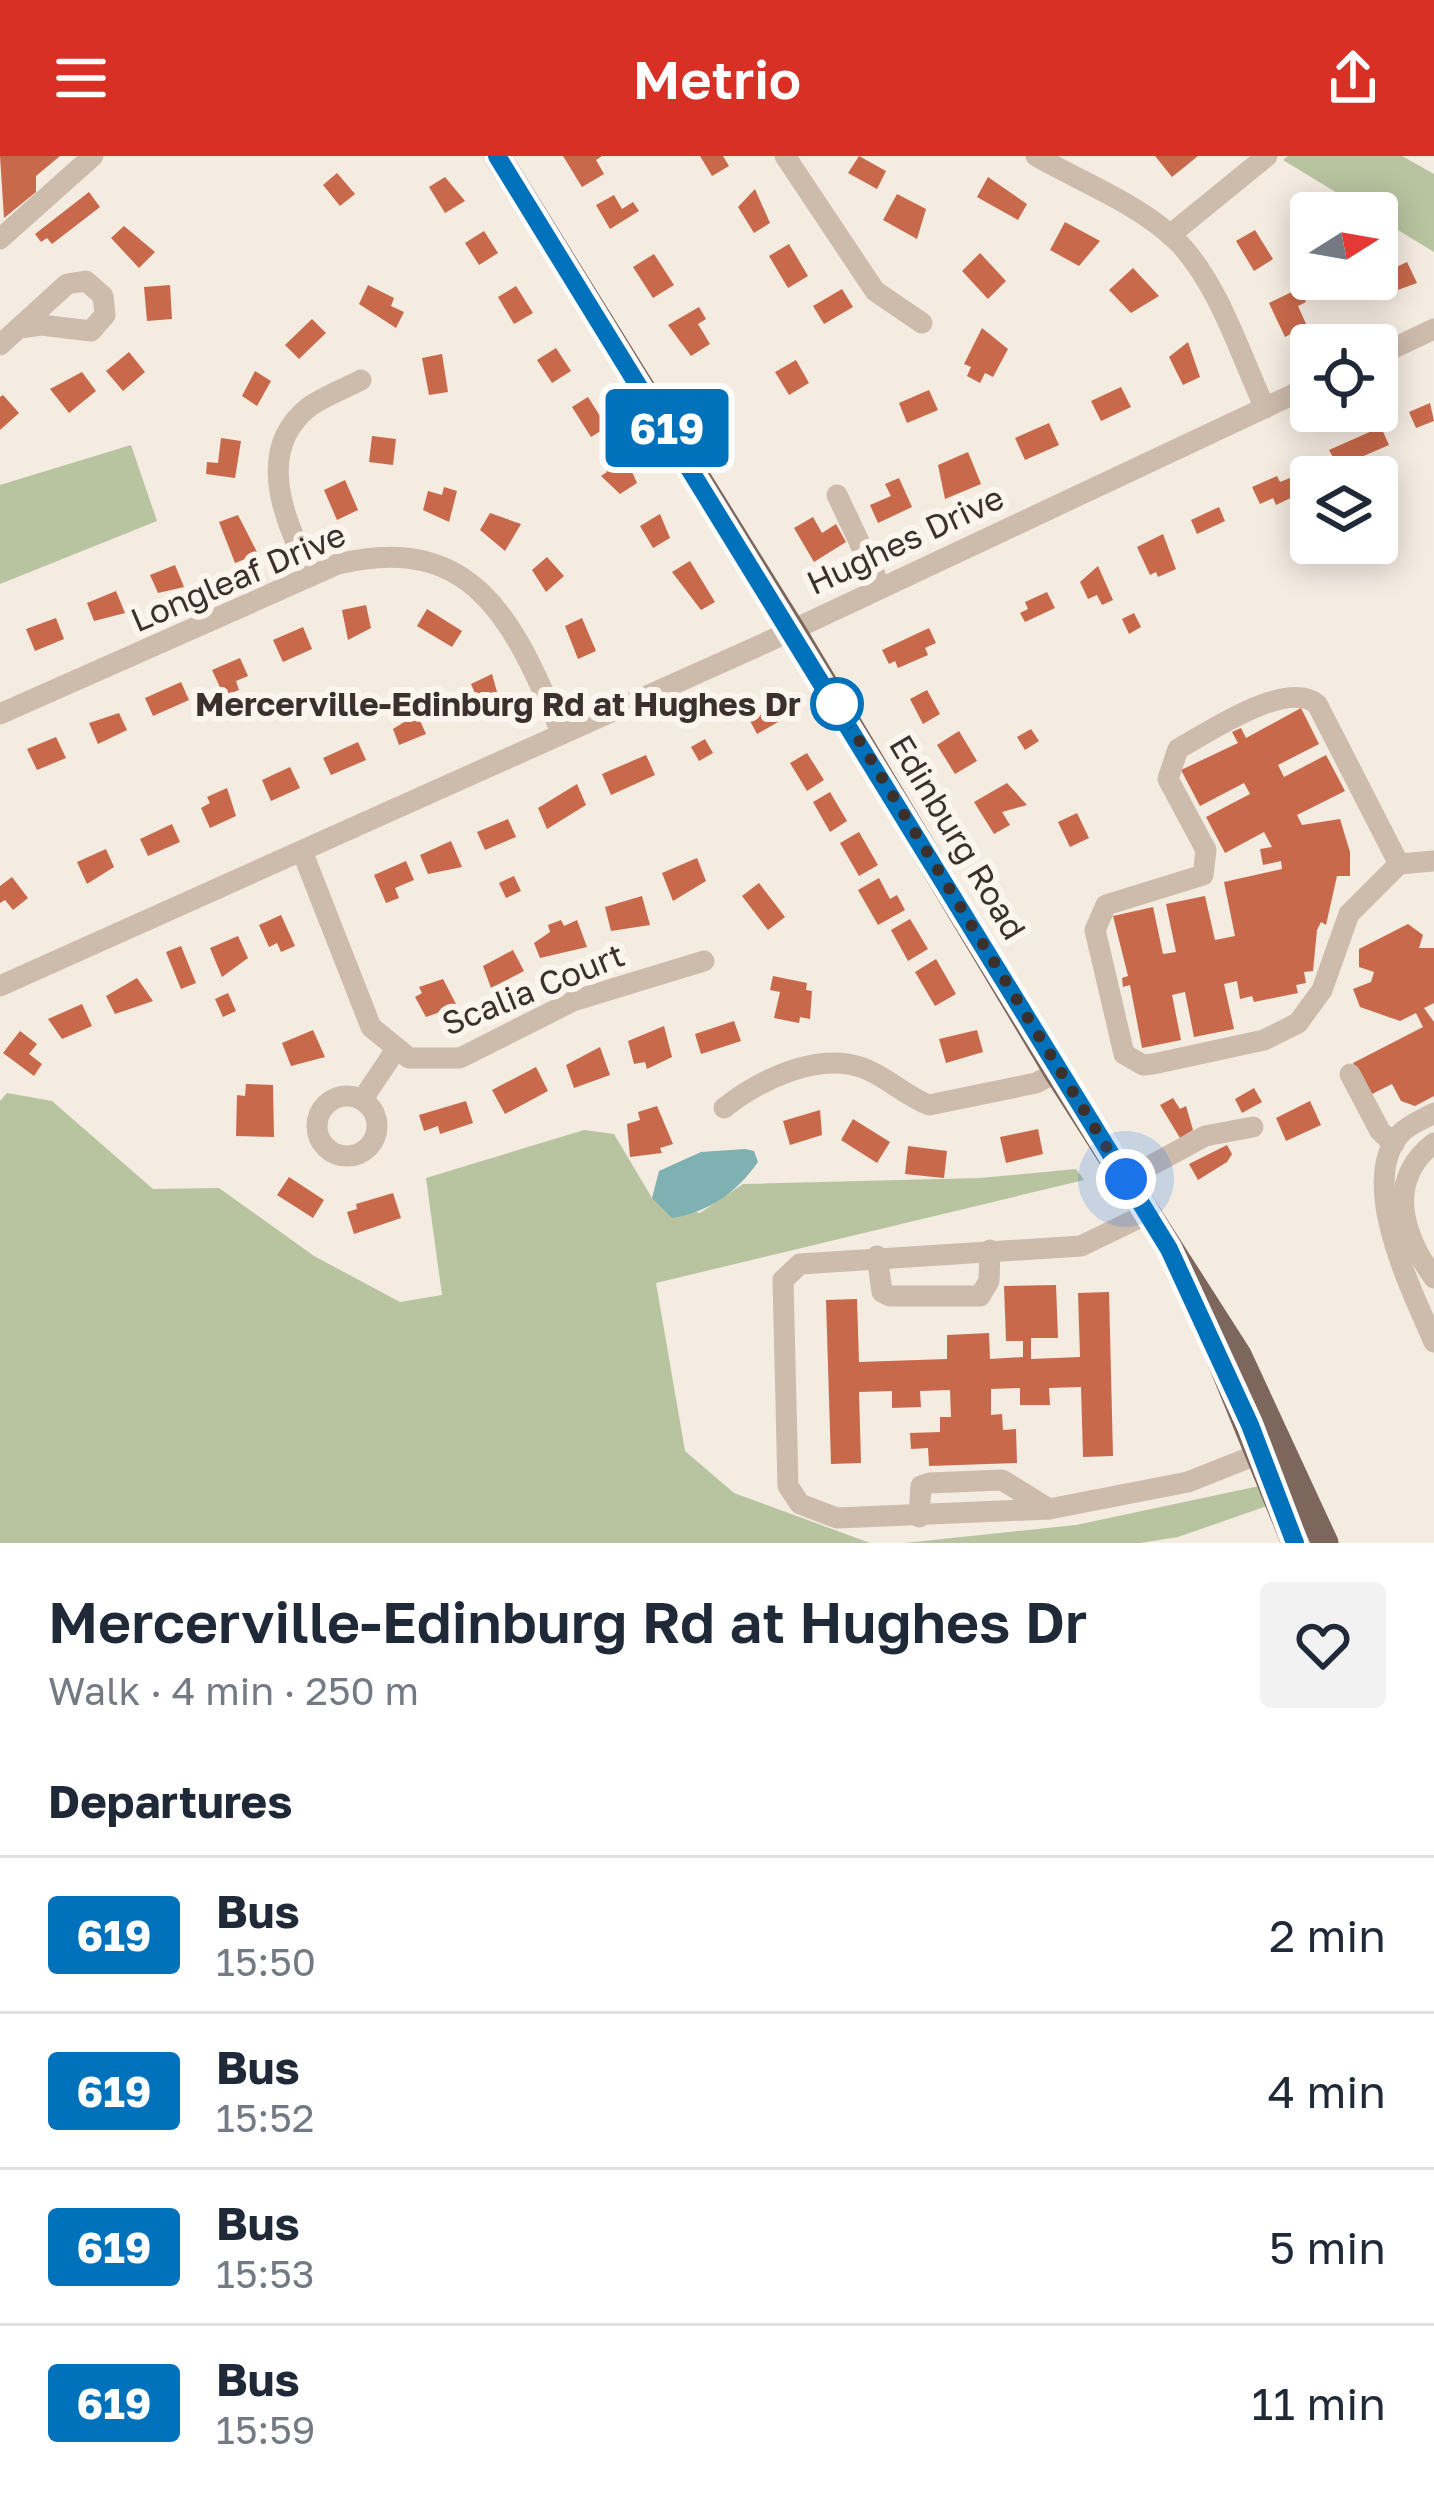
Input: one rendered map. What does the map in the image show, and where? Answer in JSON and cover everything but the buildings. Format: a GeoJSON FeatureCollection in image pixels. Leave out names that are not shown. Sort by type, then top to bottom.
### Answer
{"type":"FeatureCollection","features":[{"type":"Feature","properties":{"kind":"main road","name":"Edinburg Road"},"geometry":{"type":"LineString","coordinates":[[497,156],[792,630],[1057,1072],[1238,1355],[1325,1543]]}},
{"type":"Feature","properties":{"kind":"main road","name":"Edinburg Road"},"geometry":{"type":"LineString","coordinates":[[1169,1249],[1261,1453],[1295,1543]]}},
{"type":"Feature","properties":{"kind":"street"},"geometry":{"type":"LineString","coordinates":[[0,239],[93,156]]}},
{"type":"Feature","properties":{"kind":"street"},"geometry":{"type":"LineString","coordinates":[[785,156],[875,292],[922,323]]}},
{"type":"Feature","properties":{"kind":"street"},"geometry":{"type":"LineString","coordinates":[[1036,156],[1170,235],[1206,280],[1265,408]]}},
{"type":"Feature","properties":{"kind":"street"},"geometry":{"type":"LineString","coordinates":[[1170,235],[1267,156]]}},
{"type":"Feature","properties":{"kind":"street"},"geometry":{"type":"LineString","coordinates":[[0,345],[20,328]]}},
{"type":"Feature","properties":{"kind":"street"},"geometry":{"type":"LineString","coordinates":[[1398,346],[1434,329]]}},
{"type":"Feature","properties":{"kind":"street"},"geometry":{"type":"LineString","coordinates":[[311,575],[279,500],[280,458],[309,408],[361,380]]}},
{"type":"Feature","properties":{"kind":"street","name":"Hughes Drive"},"geometry":{"type":"LineString","coordinates":[[0,986],[792,630],[1290,396]]}},
{"type":"Feature","properties":{"kind":"street"},"geometry":{"type":"LineString","coordinates":[[837,494],[881,588]]}},
{"type":"Feature","properties":{"kind":"street","name":"Longleaf Drive"},"geometry":{"type":"LineString","coordinates":[[0,714],[311,575],[385,556],[434,564],[476,586],[519,636],[562,734]]}},
{"type":"Feature","properties":{"kind":"street"},"geometry":{"type":"LineString","coordinates":[[1399,864],[1317,704],[1307,696],[1285,694],[1178,749],[1168,779],[1206,850],[1203,875],[1106,905],[1095,929],[1124,1054],[1143,1066],[1264,1040],[1298,1023],[1322,990],[1349,914],[1399,864],[1434,861]]}},
{"type":"Feature","properties":{"kind":"street"},"geometry":{"type":"LineString","coordinates":[[302,850],[348,958],[364,1012],[394,1051],[362,1100]]}},
{"type":"Feature","properties":{"kind":"street","name":"Scalia Court"},"geometry":{"type":"LineString","coordinates":[[394,1051],[426,1062],[460,1058],[573,1000],[704,961]]}},
{"type":"Feature","properties":{"kind":"street"},"geometry":{"type":"LineString","coordinates":[[724,1108],[756,1082],[819,1066],[864,1068],[928,1105],[1036,1083],[1057,1072]]}},
{"type":"Feature","properties":{"kind":"street"},"geometry":{"type":"LineString","coordinates":[[1350,1074],[1380,1131],[1394,1144]]}},
{"type":"Feature","properties":{"kind":"street"},"geometry":{"type":"LineString","coordinates":[[1432,1334],[1389,1221],[1385,1196],[1394,1144],[1402,1132],[1434,1113]]}},
{"type":"Feature","properties":{"kind":"street"},"geometry":{"type":"LineString","coordinates":[[1126,1179],[1205,1136],[1253,1127]]}},
{"type":"Feature","properties":{"kind":"street"},"geometry":{"type":"LineString","coordinates":[[1434,1143],[1418,1156],[1402,1193],[1409,1240],[1434,1278]]}},
{"type":"Feature","properties":{"kind":"street"},"geometry":{"type":"LineString","coordinates":[[1148,1214],[1081,1246],[800,1264],[783,1280],[788,1486],[800,1504],[837,1518],[1049,1509],[1189,1482],[1261,1453]]}},
{"type":"Feature","properties":{"kind":"street"},"geometry":{"type":"LineString","coordinates":[[878,1256],[882,1292],[890,1297],[980,1295],[989,1281],[990,1250]]}},
{"type":"Feature","properties":{"kind":"street"},"geometry":{"type":"LineString","coordinates":[[919,1516],[921,1486],[930,1483],[1002,1480],[1049,1509]]}},
{"type":"Feature","properties":{"kind":"green space"},"geometry":{"type":"Polygon","coordinates":[[[1288,156],[1402,156],[1434,174],[1434,252],[1398,230],[1398,192],[1336,192],[1283,160],[1288,156]]]}},
{"type":"Feature","properties":{"kind":"green space"},"geometry":{"type":"Polygon","coordinates":[[[131,445],[157,521],[0,584],[0,485],[131,445]]]}},
{"type":"Feature","properties":{"kind":"green space"},"geometry":{"type":"Polygon","coordinates":[[[7,1093],[52,1101],[153,1189],[219,1188],[314,1256],[400,1302],[442,1295],[426,1178],[584,1130],[614,1134],[652,1198],[700,1213],[743,1184],[980,1178],[1076,1169],[1084,1180],[656,1283],[685,1451],[734,1493],[870,1543],[0,1543],[0,1101],[7,1093]]]}},
{"type":"Feature","properties":{"kind":"green space"},"geometry":{"type":"Polygon","coordinates":[[[1264,1485],[1273,1504],[1178,1537],[1140,1543],[905,1543],[1076,1525],[1264,1485]]]}},
{"type":"Feature","properties":{"kind":"water"},"geometry":{"type":"Polygon","coordinates":[[[754,1151],[758,1162],[731,1192],[710,1206],[672,1218],[652,1198],[659,1171],[701,1152],[754,1151]]]}},
{"type":"Feature","properties":{"kind":"bus line","name":"619"},"geometry":{"type":"LineString","coordinates":[[497,156],[751,562],[1057,1072],[1169,1249],[1250,1425],[1295,1543]]}},
{"type":"Feature","properties":{"kind":"place","name":"Mercerville-Edinburg Rd at Hughes Dr"},"geometry":{"type":"Point","coordinates":[837,704]}},
{"type":"Feature","properties":{"kind":"route"},"geometry":{"type":"LineString","coordinates":[[837,704],[1126,1179]]}}]}
